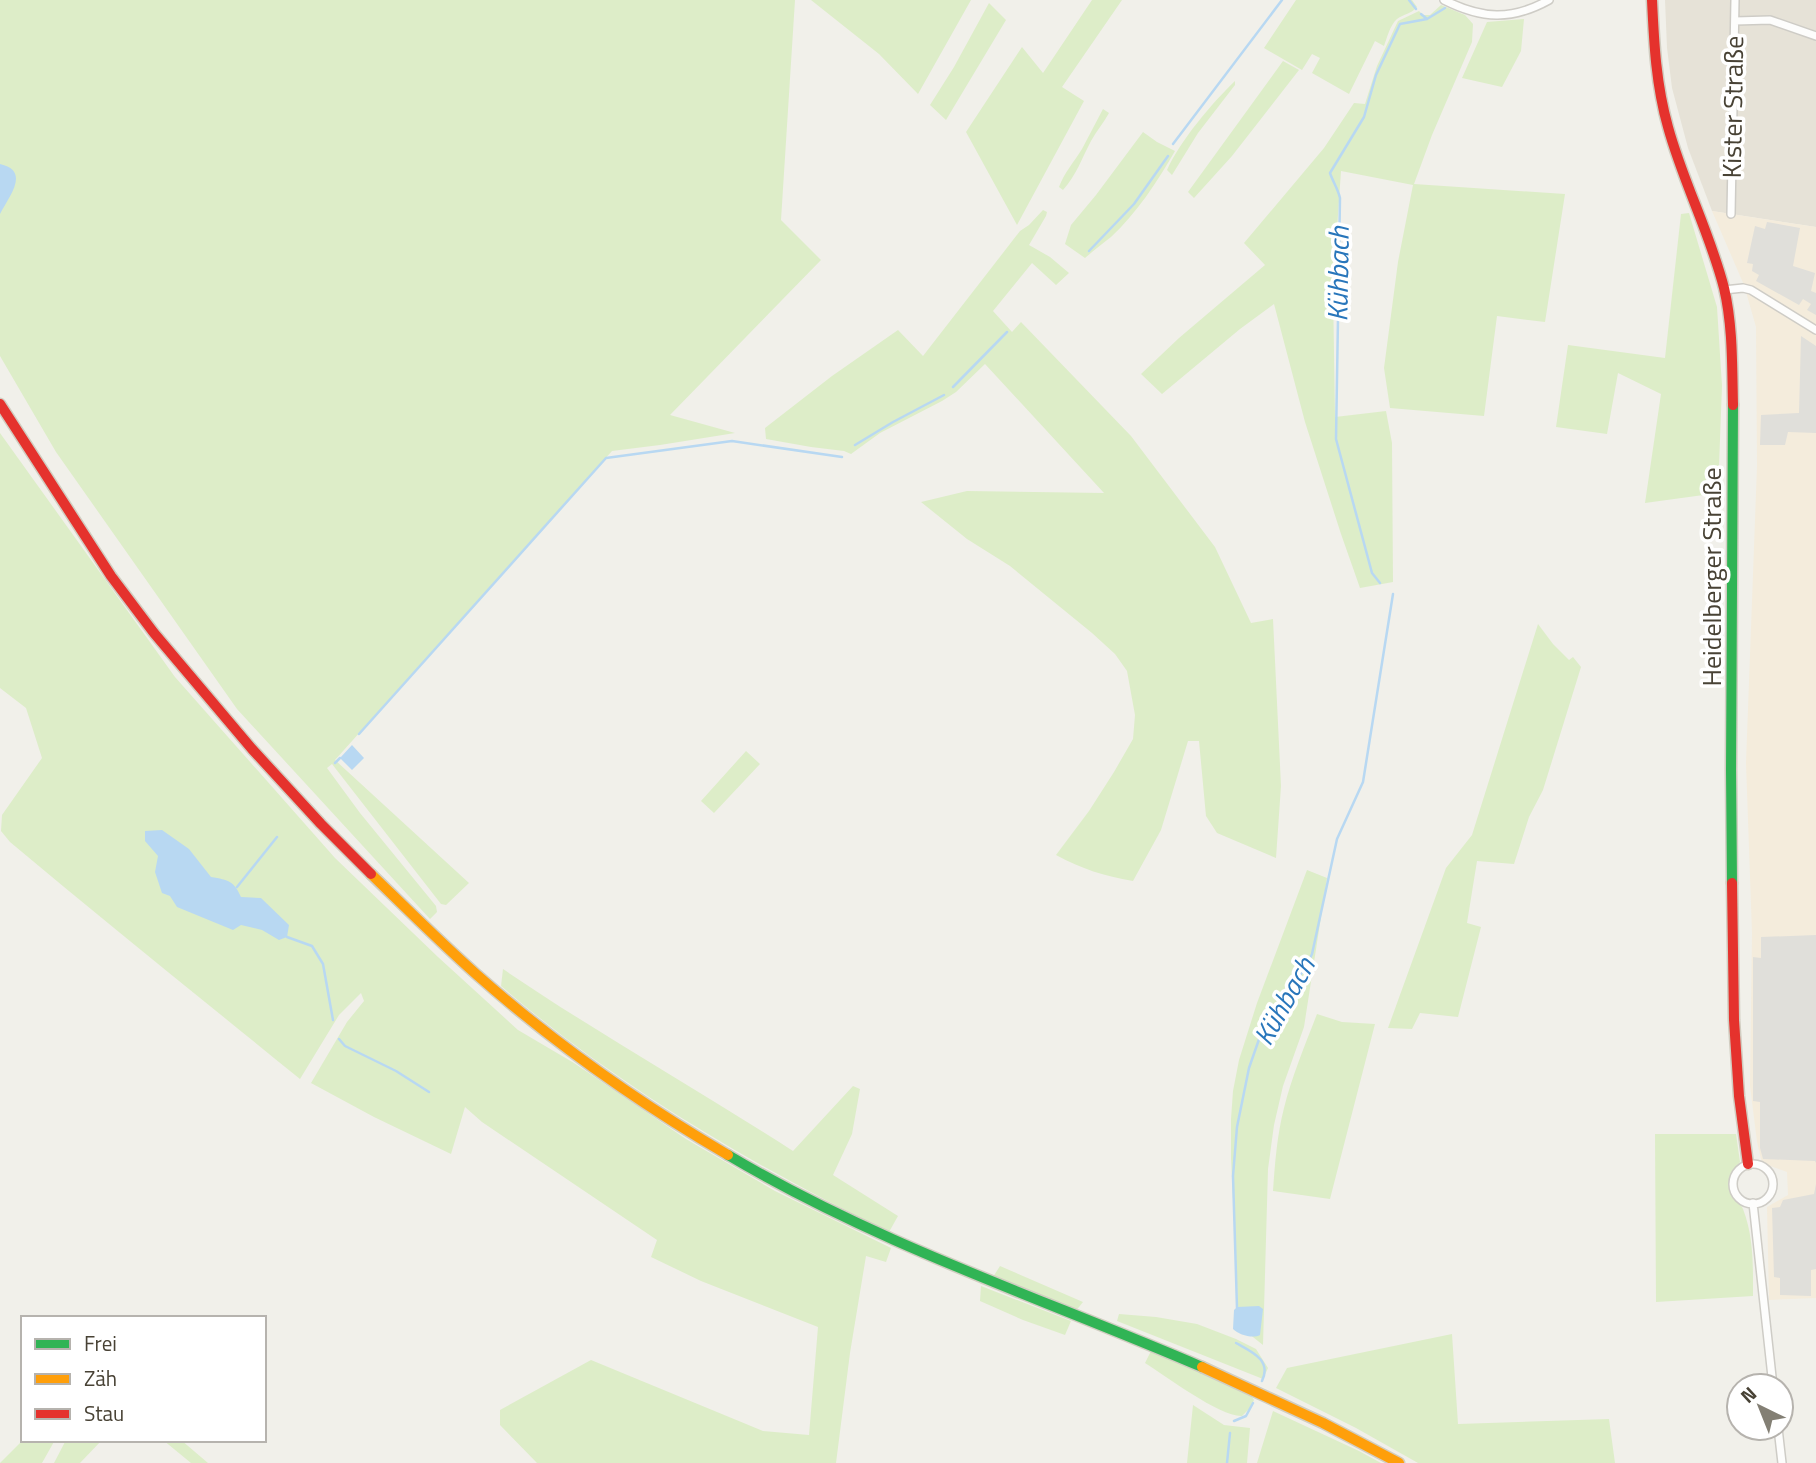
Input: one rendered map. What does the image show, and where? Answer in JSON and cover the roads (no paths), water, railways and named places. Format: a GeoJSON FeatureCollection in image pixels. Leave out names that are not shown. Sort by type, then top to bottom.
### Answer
{"type":"FeatureCollection","features":[{"type":"Feature","properties":{"kind":"main road","name":"Heidelberger Straße"},"geometry":{"type":"LineString","coordinates":[[1652,0],[1655,63],[1665,118],[1712,248],[1724,290],[1731,338],[1734,419],[1731,770],[1734,1020],[1739,1096],[1748,1164]]}},
{"type":"Feature","properties":{"kind":"main road"},"geometry":{"type":"LineString","coordinates":[[0,404],[120,590],[233,729],[335,840],[442,943],[490,986],[608,1078],[689,1132],[775,1182],[915,1249],[1238,1382],[1399,1463]]}},
{"type":"Feature","properties":{"kind":"street"},"geometry":{"type":"LineString","coordinates":[[1444,0],[1482,14],[1511,15],[1531,10],[1549,0]]}},
{"type":"Feature","properties":{"kind":"street","name":"Kister Straße"},"geometry":{"type":"LineString","coordinates":[[1731,214],[1735,0]]}},
{"type":"Feature","properties":{"kind":"street"},"geometry":{"type":"LineString","coordinates":[[1735,21],[1769,20],[1816,36]]}},
{"type":"Feature","properties":{"kind":"street"},"geometry":{"type":"LineString","coordinates":[[1724,290],[1751,290],[1816,330]]}},
{"type":"Feature","properties":{"kind":"street"},"geometry":{"type":"LineString","coordinates":[[1748,1164],[1755,1164],[1767,1170],[1773,1181],[1770,1194],[1759,1202],[1753,1203],[1737,1195],[1734,1183],[1738,1171],[1748,1164]]}},
{"type":"Feature","properties":{"kind":"street"},"geometry":{"type":"LineString","coordinates":[[1753,1203],[1771,1372]]}},
{"type":"Feature","properties":{"kind":"street"},"geometry":{"type":"LineString","coordinates":[[1780,1442],[1782,1463]]}},
{"type":"Feature","properties":{"kind":"water"},"geometry":{"type":"Polygon","coordinates":[[[0,164],[9,167],[16,178],[0,214],[0,164]]]}},
{"type":"Feature","properties":{"kind":"water"},"geometry":{"type":"Polygon","coordinates":[[[352,745],[364,758],[352,770],[340,758],[352,745]]]}},
{"type":"Feature","properties":{"kind":"water"},"geometry":{"type":"Polygon","coordinates":[[[162,830],[189,849],[211,877],[230,882],[241,897],[261,898],[289,925],[287,937],[279,940],[262,930],[241,925],[233,930],[177,907],[170,896],[162,893],[155,872],[158,856],[145,841],[145,831],[162,830]]]}},
{"type":"Feature","properties":{"kind":"water"},"geometry":{"type":"Polygon","coordinates":[[[1259,1306],[1263,1309],[1260,1335],[1246,1336],[1233,1329],[1234,1310],[1237,1307],[1259,1306]]]}},
{"type":"Feature","properties":{"kind":"waterway"},"geometry":{"type":"LineString","coordinates":[[1173,144],[1282,0]]}},
{"type":"Feature","properties":{"kind":"waterway"},"geometry":{"type":"LineString","coordinates":[[1409,0],[1416,9]]}},
{"type":"Feature","properties":{"kind":"waterway","name":"Kühbach"},"geometry":{"type":"LineString","coordinates":[[1380,583],[1372,573],[1336,439],[1340,198],[1330,173],[1364,117],[1376,75],[1400,24],[1427,19],[1445,8]]}},
{"type":"Feature","properties":{"kind":"waterway","name":"Kühbach"},"geometry":{"type":"LineString","coordinates":[[1421,14],[1427,19]]}},
{"type":"Feature","properties":{"kind":"waterway"},"geometry":{"type":"LineString","coordinates":[[1089,251],[1134,204],[1168,156]]}},
{"type":"Feature","properties":{"kind":"waterway"},"geometry":{"type":"LineString","coordinates":[[953,387],[1007,332]]}},
{"type":"Feature","properties":{"kind":"waterway"},"geometry":{"type":"LineString","coordinates":[[855,445],[944,395]]}},
{"type":"Feature","properties":{"kind":"waterway"},"geometry":{"type":"LineString","coordinates":[[359,734],[606,458],[732,441],[842,457]]}},
{"type":"Feature","properties":{"kind":"waterway","name":"Kühbach"},"geometry":{"type":"LineString","coordinates":[[1237,1308],[1233,1176],[1237,1127],[1249,1068],[1264,1025],[1275,1006],[1305,969],[1312,954],[1337,839],[1363,782],[1393,594]]}},
{"type":"Feature","properties":{"kind":"waterway"},"geometry":{"type":"LineString","coordinates":[[335,763],[340,758]]}},
{"type":"Feature","properties":{"kind":"waterway"},"geometry":{"type":"LineString","coordinates":[[237,887],[277,837]]}},
{"type":"Feature","properties":{"kind":"waterway"},"geometry":{"type":"LineString","coordinates":[[287,937],[312,946],[323,964],[333,1020]]}},
{"type":"Feature","properties":{"kind":"waterway"},"geometry":{"type":"LineString","coordinates":[[339,1039],[345,1046],[396,1071],[429,1092]]}},
{"type":"Feature","properties":{"kind":"waterway","name":"Kühbach"},"geometry":{"type":"LineString","coordinates":[[1236,1343],[1254,1353],[1262,1362],[1262,1381]]}},
{"type":"Feature","properties":{"kind":"waterway","name":"Kühbach"},"geometry":{"type":"LineString","coordinates":[[1234,1421],[1246,1416],[1253,1403]]}},
{"type":"Feature","properties":{"kind":"waterway","name":"Kühbach"},"geometry":{"type":"LineString","coordinates":[[1227,1463],[1230,1433]]}}]}
